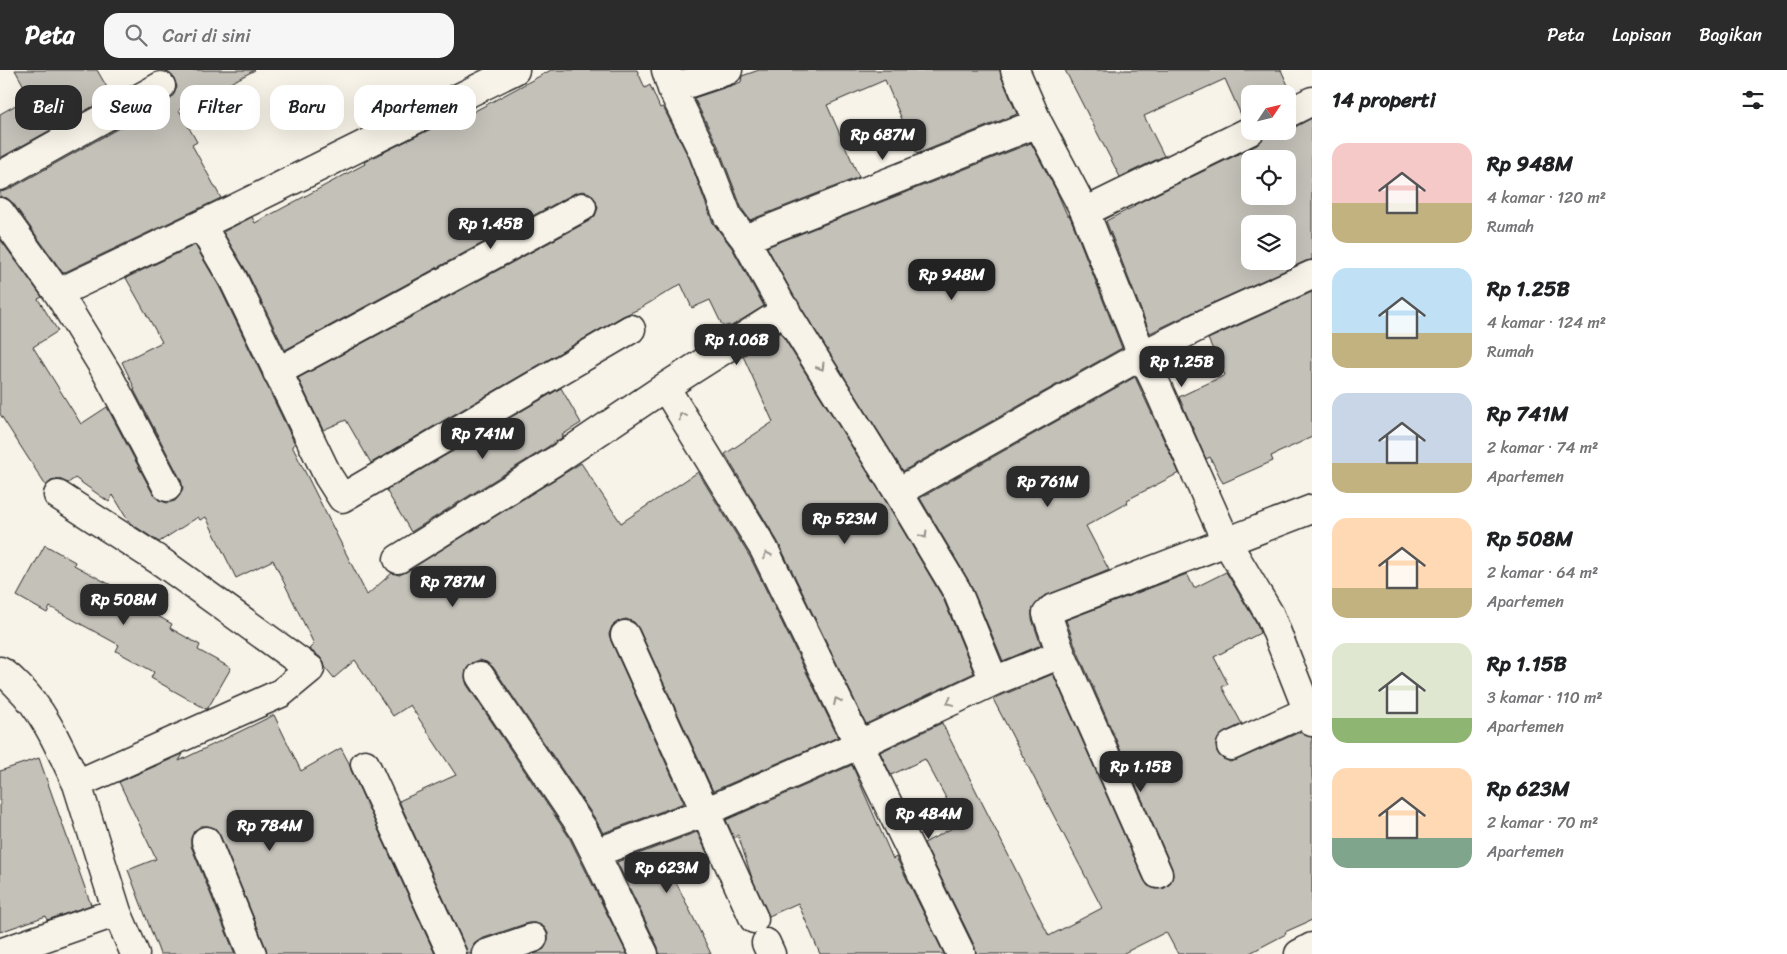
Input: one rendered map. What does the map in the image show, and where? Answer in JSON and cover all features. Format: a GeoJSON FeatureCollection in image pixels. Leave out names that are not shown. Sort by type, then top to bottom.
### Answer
{"type":"FeatureCollection","features":[{"type":"Feature","properties":{"kind":"street"},"geometry":{"type":"LineString","coordinates":[[58,292],[201,225],[515,70]]}},
{"type":"Feature","properties":{"kind":"street"},"geometry":{"type":"LineString","coordinates":[[728,70],[669,80],[703,152],[728,217],[744,239],[781,304],[957,591],[994,681]]}},
{"type":"Feature","properties":{"kind":"street"},"geometry":{"type":"LineString","coordinates":[[1015,70],[1038,124],[1085,212],[1142,355],[1226,541],[1270,615],[1310,714],[1231,746]]}},
{"type":"Feature","properties":{"kind":"street"},"geometry":{"type":"LineString","coordinates":[[1296,108],[1312,100]]}},
{"type":"Feature","properties":{"kind":"street"},"geometry":{"type":"LineString","coordinates":[[744,239],[1038,124]]}},
{"type":"Feature","properties":{"kind":"street"},"geometry":{"type":"LineString","coordinates":[[0,176],[92,125]]}},
{"type":"Feature","properties":{"kind":"street"},"geometry":{"type":"LineString","coordinates":[[1085,212],[1241,135]]}},
{"type":"Feature","properties":{"kind":"street"},"geometry":{"type":"LineString","coordinates":[[277,372],[582,207]]}},
{"type":"Feature","properties":{"kind":"street"},"geometry":{"type":"LineString","coordinates":[[0,212],[58,292],[107,372],[167,487]]}},
{"type":"Feature","properties":{"kind":"street"},"geometry":{"type":"LineString","coordinates":[[201,225],[233,279],[328,476],[342,498],[630,329]]}},
{"type":"Feature","properties":{"kind":"street"},"geometry":{"type":"LineString","coordinates":[[898,492],[1142,355],[1210,321],[1312,275]]}},
{"type":"Feature","properties":{"kind":"street"},"geometry":{"type":"LineString","coordinates":[[398,559],[555,461],[665,387],[786,310]]}},
{"type":"Feature","properties":{"kind":"street"},"geometry":{"type":"LineString","coordinates":[[665,387],[764,549],[961,954]]}},
{"type":"Feature","properties":{"kind":"street"},"geometry":{"type":"LineString","coordinates":[[58,495],[163,563],[310,669],[281,693],[77,784]]}},
{"type":"Feature","properties":{"kind":"street"},"geometry":{"type":"LineString","coordinates":[[1158,874],[1061,654],[1047,614],[1052,610],[1226,541],[1312,509]]}},
{"type":"Feature","properties":{"kind":"street"},"geometry":{"type":"LineString","coordinates":[[625,635],[754,919]]}},
{"type":"Feature","properties":{"kind":"street"},"geometry":{"type":"LineString","coordinates":[[595,853],[705,812],[858,745],[994,681],[1061,654]]}},
{"type":"Feature","properties":{"kind":"street"},"geometry":{"type":"LineString","coordinates":[[0,671],[29,696],[49,725],[77,784],[117,912],[135,954]]}},
{"type":"Feature","properties":{"kind":"street"},"geometry":{"type":"LineString","coordinates":[[480,676],[584,829],[644,954]]}},
{"type":"Feature","properties":{"kind":"street"},"geometry":{"type":"LineString","coordinates":[[365,764],[452,954]]}},
{"type":"Feature","properties":{"kind":"street"},"geometry":{"type":"LineString","coordinates":[[206,841],[252,954]]}},
{"type":"Feature","properties":{"kind":"street"},"geometry":{"type":"LineString","coordinates":[[0,953],[117,912]]}},
{"type":"Feature","properties":{"kind":"street"},"geometry":{"type":"LineString","coordinates":[[486,954],[533,938]]}},
{"type":"Feature","properties":{"kind":"street"},"geometry":{"type":"LineString","coordinates":[[1299,954],[1312,947]]}},
{"type":"Feature","properties":{"kind":"building"},"geometry":{"type":"Polygon","coordinates":[[[15,70],[97,70],[106,85],[92,85],[92,107],[82,113],[82,85],[23,85],[15,70]]]}},
{"type":"Feature","properties":{"kind":"building"},"geometry":{"type":"Polygon","coordinates":[[[170,70],[255,70],[226,85],[180,85],[180,130],[190,130],[197,142],[192,145],[221,198],[63,273],[13,203],[7,198],[0,197],[0,192],[8,190],[115,130],[170,130],[170,99],[177,87],[174,78],[166,72],[170,70]]]}},
{"type":"Feature","properties":{"kind":"building"},"geometry":{"type":"Polygon","coordinates":[[[551,70],[637,70],[645,88],[650,85],[660,108],[663,107],[689,158],[713,223],[732,248],[764,306],[730,327],[729,325],[723,327],[710,300],[692,308],[681,284],[371,463],[346,420],[323,430],[298,378],[589,221],[595,216],[598,208],[595,199],[590,193],[583,191],[575,193],[285,350],[247,272],[223,232],[252,217],[255,223],[365,164],[364,162],[429,130],[476,130],[476,110],[551,70]]]}},
{"type":"Feature","properties":{"kind":"building"},"geometry":{"type":"Polygon","coordinates":[[[759,70],[1000,70],[1017,114],[917,154],[885,80],[827,105],[859,177],[750,220],[742,209],[718,146],[694,98],[741,82],[742,76],[759,70]]]}},
{"type":"Feature","properties":{"kind":"building"},"geometry":{"type":"Polygon","coordinates":[[[1065,70],[1281,70],[1288,85],[1241,85],[1241,115],[1225,79],[1144,116],[1164,156],[1120,177],[1065,70]]]}},
{"type":"Feature","properties":{"kind":"building"},"geometry":{"type":"Polygon","coordinates":[[[15,106],[15,130],[51,130],[0,158],[0,114],[15,106]]]}},
{"type":"Feature","properties":{"kind":"building"},"geometry":{"type":"Polygon","coordinates":[[[1312,118],[1312,260],[1296,266],[1296,215],[1241,215],[1241,270],[1286,270],[1150,333],[1106,221],[1134,205],[1241,153],[1241,205],[1296,205],[1296,150],[1247,150],[1262,140],[1296,140],[1296,126],[1312,118]]]}},
{"type":"Feature","properties":{"kind":"building"},"geometry":{"type":"Polygon","coordinates":[[[1031,143],[1067,215],[1071,219],[1122,348],[903,471],[794,296],[767,247],[1031,143]]]}},
{"type":"Feature","properties":{"kind":"building"},"geometry":{"type":"Polygon","coordinates":[[[0,239],[42,297],[38,299],[58,331],[33,347],[81,424],[107,407],[153,494],[159,500],[167,503],[175,501],[180,495],[183,488],[181,480],[134,390],[122,362],[162,342],[126,278],[195,245],[219,286],[295,444],[292,446],[367,595],[392,573],[399,575],[406,572],[581,463],[621,523],[698,472],[750,557],[838,737],[713,791],[639,629],[634,622],[626,619],[619,621],[612,626],[609,634],[611,641],[684,803],[603,833],[493,667],[479,660],[472,663],[466,670],[465,678],[467,685],[569,837],[627,954],[534,954],[544,949],[548,941],[548,933],[544,927],[536,923],[528,923],[481,939],[474,944],[471,954],[467,954],[466,948],[399,801],[456,775],[410,705],[393,716],[355,660],[334,678],[320,657],[309,649],[314,644],[273,560],[236,578],[206,517],[200,520],[198,517],[159,542],[130,523],[113,495],[109,502],[75,478],[68,483],[59,479],[51,481],[46,486],[0,414],[0,239]]]}},
{"type":"Feature","properties":{"kind":"building"},"geometry":{"type":"Polygon","coordinates":[[[1312,292],[1312,437],[1271,456],[1273,461],[1223,483],[1210,457],[1206,459],[1179,397],[1225,375],[1208,339],[1312,292]]]}},
{"type":"Feature","properties":{"kind":"building"},"geometry":{"type":"Polygon","coordinates":[[[780,332],[885,500],[943,598],[974,673],[866,724],[778,542],[725,454],[773,422],[743,356],[780,332]]]}},
{"type":"Feature","properties":{"kind":"building"},"geometry":{"type":"Polygon","coordinates":[[[1135,377],[1179,473],[1127,500],[1128,503],[1086,526],[1109,570],[1041,598],[1032,611],[1032,619],[1041,645],[1003,661],[970,583],[920,498],[1135,377]]]}},
{"type":"Feature","properties":{"kind":"building"},"geometry":{"type":"Polygon","coordinates":[[[561,388],[581,423],[546,448],[411,532],[386,490],[561,388]]]}},
{"type":"Feature","properties":{"kind":"building"},"geometry":{"type":"Polygon","coordinates":[[[45,545],[75,562],[74,565],[142,602],[140,606],[172,624],[170,628],[200,645],[198,650],[231,668],[208,708],[206,709],[151,678],[154,672],[116,651],[119,645],[50,607],[47,613],[17,596],[45,545]]]}},
{"type":"Feature","properties":{"kind":"building"},"geometry":{"type":"Polygon","coordinates":[[[1226,572],[1256,622],[1260,633],[1214,657],[1228,684],[1222,687],[1242,724],[1219,737],[1216,744],[1217,752],[1222,758],[1230,762],[1300,732],[1312,737],[1312,920],[1285,932],[1286,934],[1248,954],[1178,954],[1166,932],[1122,954],[976,954],[975,947],[924,843],[960,824],[925,759],[891,775],[880,752],[942,723],[1049,936],[1102,908],[993,699],[1053,674],[1144,880],[1148,886],[1156,889],[1165,888],[1170,884],[1173,876],[1172,868],[1076,648],[1066,620],[1187,574],[1194,588],[1226,572]]]}},
{"type":"Feature","properties":{"kind":"building"},"geometry":{"type":"Polygon","coordinates":[[[274,715],[301,771],[341,748],[435,954],[267,954],[220,835],[215,828],[201,826],[194,831],[191,838],[191,846],[235,954],[160,954],[128,870],[156,859],[119,782],[183,754],[179,761],[274,715]]]}},
{"type":"Feature","properties":{"kind":"building"},"geometry":{"type":"Polygon","coordinates":[[[39,758],[91,905],[47,920],[46,916],[0,932],[0,771],[39,758]]]}},
{"type":"Feature","properties":{"kind":"building"},"geometry":{"type":"Polygon","coordinates":[[[852,765],[893,859],[896,857],[944,954],[820,954],[798,903],[769,916],[752,878],[738,835],[734,838],[726,820],[852,765]]]}},
{"type":"Feature","properties":{"kind":"building"},"geometry":{"type":"Polygon","coordinates":[[[697,832],[708,855],[674,878],[711,954],[659,954],[658,947],[617,862],[697,832]]]}}]}
